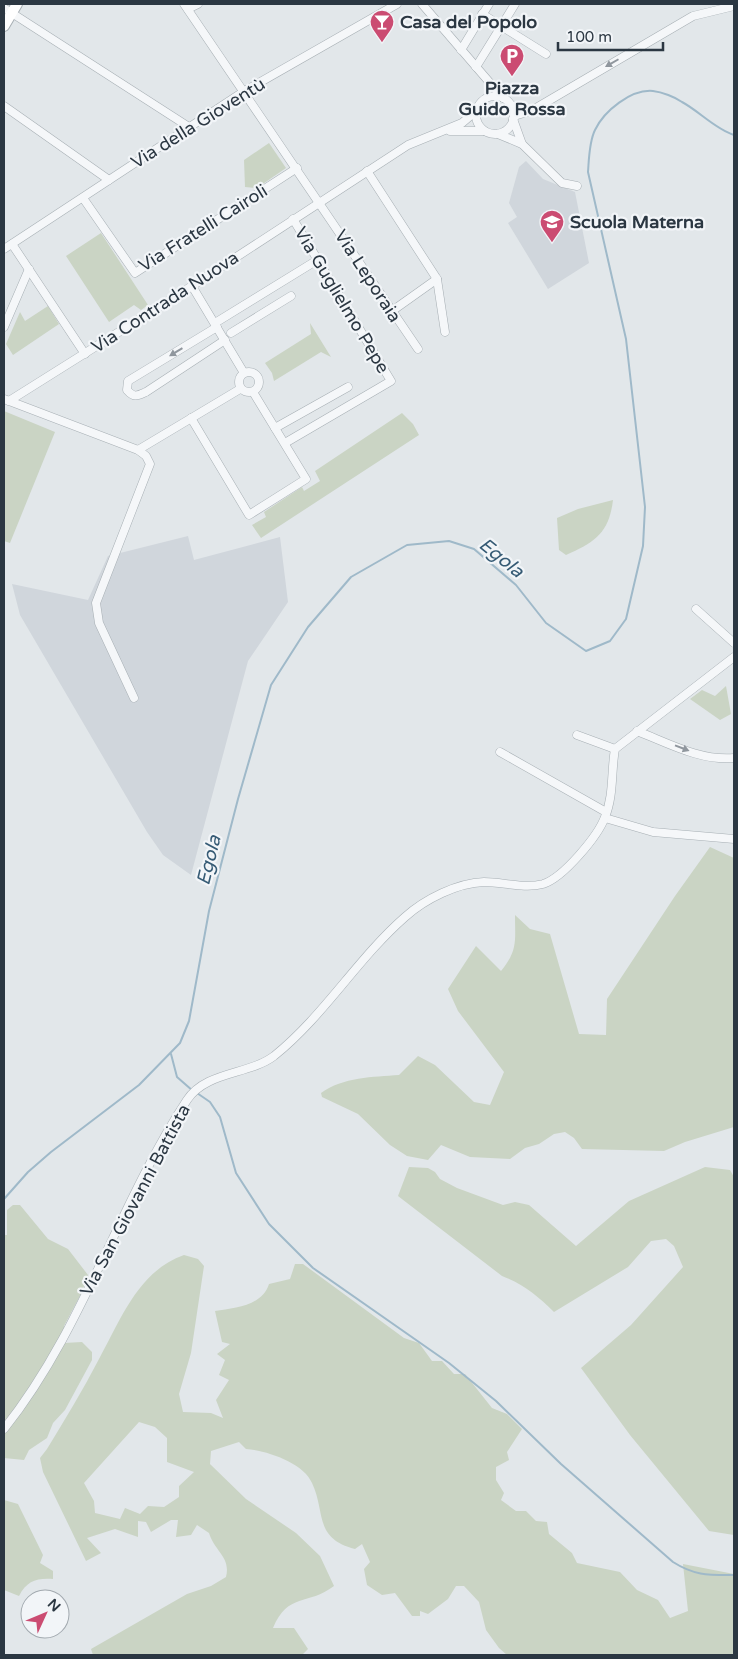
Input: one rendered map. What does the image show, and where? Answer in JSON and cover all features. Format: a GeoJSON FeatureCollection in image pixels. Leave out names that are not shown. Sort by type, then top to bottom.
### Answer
{"type":"FeatureCollection","features":[{"type":"Feature","properties":{"kind":"street"},"geometry":{"type":"LineString","coordinates":[[4,26],[8,11],[17,4]]}},
{"type":"Feature","properties":{"kind":"street"},"geometry":{"type":"LineString","coordinates":[[186,6],[198,4]]}},
{"type":"Feature","properties":{"kind":"street","name":"Via della Gioventù"},"geometry":{"type":"LineString","coordinates":[[4,249],[243,92],[396,4]]}},
{"type":"Feature","properties":{"kind":"street"},"geometry":{"type":"LineString","coordinates":[[422,4],[512,107],[522,144]]}},
{"type":"Feature","properties":{"kind":"street"},"geometry":{"type":"LineString","coordinates":[[461,50],[489,4]]}},
{"type":"Feature","properties":{"kind":"street"},"geometry":{"type":"LineString","coordinates":[[476,67],[515,4]]}},
{"type":"Feature","properties":{"kind":"street","name":"Via Leporaia"},"geometry":{"type":"LineString","coordinates":[[186,6],[418,349]]}},
{"type":"Feature","properties":{"kind":"street"},"geometry":{"type":"LineString","coordinates":[[498,134],[508,129],[514,117],[531,111],[693,16],[734,6]]}},
{"type":"Feature","properties":{"kind":"street"},"geometry":{"type":"LineString","coordinates":[[8,11],[189,127]]}},
{"type":"Feature","properties":{"kind":"street"},"geometry":{"type":"LineString","coordinates":[[482,14],[546,54]]}},
{"type":"Feature","properties":{"kind":"street"},"geometry":{"type":"LineString","coordinates":[[320,202],[408,145],[465,121],[476,111],[489,91],[490,84]]}},
{"type":"Feature","properties":{"kind":"street"},"geometry":{"type":"LineString","coordinates":[[482,101],[492,96],[503,98]]}},
{"type":"Feature","properties":{"kind":"street"},"geometry":{"type":"LineString","coordinates":[[4,106],[109,180]]}},
{"type":"Feature","properties":{"kind":"street"},"geometry":{"type":"LineString","coordinates":[[476,111],[477,122],[484,131]]}},
{"type":"Feature","properties":{"kind":"street"},"geometry":{"type":"LineString","coordinates":[[438,132],[472,130],[498,134],[522,144],[562,183],[577,186]]}},
{"type":"Feature","properties":{"kind":"street","name":"Via Fratelli Cairoli"},"geometry":{"type":"LineString","coordinates":[[83,198],[135,273],[297,168]]}},
{"type":"Feature","properties":{"kind":"street"},"geometry":{"type":"LineString","coordinates":[[367,171],[437,279],[445,332]]}},
{"type":"Feature","properties":{"kind":"street","name":"Via Contrada Nuova"},"geometry":{"type":"LineString","coordinates":[[6,400],[85,354],[320,202]]}},
{"type":"Feature","properties":{"kind":"street","name":"Via Guglielmo Pepe"},"geometry":{"type":"LineString","coordinates":[[292,219],[319,259],[391,381],[328,418]]}},
{"type":"Feature","properties":{"kind":"street"},"geometry":{"type":"LineString","coordinates":[[12,244],[85,354]]}},
{"type":"Feature","properties":{"kind":"street"},"geometry":{"type":"LineString","coordinates":[[225,340],[146,392],[136,396],[127,390],[128,381],[319,259]]}},
{"type":"Feature","properties":{"kind":"street"},"geometry":{"type":"LineString","coordinates":[[4,327],[29,269]]}},
{"type":"Feature","properties":{"kind":"street"},"geometry":{"type":"LineString","coordinates":[[392,310],[437,279]]}},
{"type":"Feature","properties":{"kind":"street"},"geometry":{"type":"LineString","coordinates":[[192,286],[244,373]]}},
{"type":"Feature","properties":{"kind":"street"},"geometry":{"type":"LineString","coordinates":[[231,332],[291,296]]}},
{"type":"Feature","properties":{"kind":"street"},"geometry":{"type":"LineString","coordinates":[[257,297],[266,311]]}},
{"type":"Feature","properties":{"kind":"street"},"geometry":{"type":"LineString","coordinates":[[240,389],[246,392],[253,392],[259,387],[259,379],[253,372],[244,373]]}},
{"type":"Feature","properties":{"kind":"street"},"geometry":{"type":"LineString","coordinates":[[240,389],[239,381],[244,373]]}},
{"type":"Feature","properties":{"kind":"street"},"geometry":{"type":"LineString","coordinates":[[275,428],[348,387]]}},
{"type":"Feature","properties":{"kind":"street"},"geometry":{"type":"LineString","coordinates":[[138,450],[240,389]]}},
{"type":"Feature","properties":{"kind":"street"},"geometry":{"type":"LineString","coordinates":[[191,418],[249,515],[306,479],[253,392]]}},
{"type":"Feature","properties":{"kind":"street"},"geometry":{"type":"LineString","coordinates":[[6,400],[138,450],[146,456],[150,464],[96,603],[99,624],[134,698]]}},
{"type":"Feature","properties":{"kind":"street"},"geometry":{"type":"LineString","coordinates":[[285,443],[328,418],[320,403]]}},
{"type":"Feature","properties":{"kind":"street"},"geometry":{"type":"LineString","coordinates":[[696,609],[734,643]]}},
{"type":"Feature","properties":{"kind":"street"},"geometry":{"type":"LineString","coordinates":[[606,815],[613,780],[615,749],[734,657]]}},
{"type":"Feature","properties":{"kind":"street"},"geometry":{"type":"LineString","coordinates":[[637,731],[706,758],[719,760],[734,758]]}},
{"type":"Feature","properties":{"kind":"street"},"geometry":{"type":"LineString","coordinates":[[577,735],[615,749]]}},
{"type":"Feature","properties":{"kind":"street"},"geometry":{"type":"LineString","coordinates":[[500,752],[606,815],[653,832],[734,839]]}},
{"type":"Feature","properties":{"kind":"street","name":"Via San Giovanni Battista"},"geometry":{"type":"LineString","coordinates":[[4,1429],[67,1330],[148,1168],[191,1095],[206,1083],[272,1057],[322,1009],[385,934],[419,904],[465,885],[483,882],[530,885],[543,884],[557,878],[579,856],[606,815]]}},
{"type":"Feature","properties":{"kind":"shaded area","name":"Scuola Materna"},"geometry":{"type":"Polygon","coordinates":[[[526,161],[543,179],[575,192],[589,263],[548,289],[508,223],[517,217],[509,203],[519,167],[526,161]]]}},
{"type":"Feature","properties":{"kind":"shaded area"},"geometry":{"type":"Polygon","coordinates":[[[188,536],[194,560],[280,537],[288,602],[248,661],[191,875],[163,855],[147,832],[20,615],[12,584],[88,600],[108,556],[188,536]]]}},
{"type":"Feature","properties":{"kind":"green space"},"geometry":{"type":"Polygon","coordinates":[[[269,143],[286,168],[257,188],[245,187],[244,160],[269,143]]]}},
{"type":"Feature","properties":{"kind":"green space"},"geometry":{"type":"Polygon","coordinates":[[[101,233],[148,305],[141,310],[134,305],[109,322],[66,256],[101,233]]]}},
{"type":"Feature","properties":{"kind":"green space"},"geometry":{"type":"Polygon","coordinates":[[[48,306],[59,324],[13,355],[6,344],[20,312],[25,321],[48,306]]]}},
{"type":"Feature","properties":{"kind":"green space"},"geometry":{"type":"Polygon","coordinates":[[[310,323],[331,357],[321,352],[274,381],[272,373],[265,363],[311,334],[310,323]]]}},
{"type":"Feature","properties":{"kind":"green space"},"geometry":{"type":"Polygon","coordinates":[[[4,411],[55,432],[10,543],[4,541],[4,411]]]}},
{"type":"Feature","properties":{"kind":"green space"},"geometry":{"type":"Polygon","coordinates":[[[402,413],[413,424],[419,435],[261,538],[252,525],[266,517],[264,512],[302,487],[304,491],[320,481],[315,471],[402,413]]]}},
{"type":"Feature","properties":{"kind":"green space"},"geometry":{"type":"Polygon","coordinates":[[[613,500],[608,521],[593,541],[566,555],[559,550],[557,518],[578,509],[613,500]]]}},
{"type":"Feature","properties":{"kind":"green space"},"geometry":{"type":"Polygon","coordinates":[[[726,686],[731,714],[720,720],[690,699],[702,690],[715,696],[726,686]]]}},
{"type":"Feature","properties":{"kind":"green space"},"geometry":{"type":"Polygon","coordinates":[[[710,847],[734,858],[734,1127],[685,1142],[664,1151],[582,1149],[574,1138],[565,1132],[554,1134],[539,1144],[525,1148],[510,1159],[470,1157],[441,1145],[428,1160],[407,1156],[390,1145],[358,1114],[322,1097],[321,1093],[348,1081],[369,1077],[399,1075],[418,1056],[435,1065],[474,1102],[490,1105],[504,1072],[458,1011],[448,989],[476,946],[501,971],[513,951],[515,915],[530,929],[550,934],[579,1034],[606,1035],[607,999],[710,847]]]}},
{"type":"Feature","properties":{"kind":"green space"},"geometry":{"type":"Polygon","coordinates":[[[409,1167],[428,1168],[435,1172],[440,1179],[457,1188],[503,1205],[515,1202],[529,1205],[576,1246],[629,1201],[705,1167],[730,1170],[734,1177],[734,1535],[709,1531],[630,1435],[581,1368],[631,1325],[683,1267],[674,1246],[666,1239],[651,1241],[628,1267],[554,1312],[530,1291],[502,1276],[398,1196],[409,1167]]]}},
{"type":"Feature","properties":{"kind":"green space"},"geometry":{"type":"Polygon","coordinates":[[[13,1205],[20,1205],[48,1239],[68,1249],[88,1275],[82,1292],[64,1326],[64,1343],[82,1342],[92,1352],[92,1360],[65,1410],[53,1423],[47,1438],[29,1450],[24,1460],[4,1458],[4,1235],[7,1235],[7,1210],[13,1205]]]}},
{"type":"Feature","properties":{"kind":"green space"},"geometry":{"type":"Polygon","coordinates":[[[184,1255],[198,1259],[204,1266],[191,1353],[179,1394],[183,1412],[211,1413],[223,1418],[216,1400],[229,1380],[219,1375],[225,1360],[217,1354],[230,1344],[222,1342],[215,1311],[247,1305],[260,1297],[269,1284],[290,1279],[295,1264],[303,1264],[404,1338],[419,1343],[432,1361],[442,1361],[454,1374],[465,1374],[492,1408],[507,1414],[522,1429],[507,1452],[509,1460],[496,1467],[496,1480],[504,1493],[501,1500],[516,1511],[526,1511],[536,1521],[547,1522],[549,1534],[572,1553],[577,1563],[620,1572],[637,1590],[658,1600],[670,1618],[688,1611],[683,1564],[734,1574],[734,1655],[507,1655],[499,1648],[486,1630],[479,1602],[464,1586],[456,1586],[448,1599],[428,1614],[420,1611],[420,1616],[412,1616],[395,1593],[382,1595],[367,1585],[364,1569],[370,1562],[362,1544],[355,1549],[342,1544],[327,1531],[323,1523],[316,1494],[308,1476],[301,1469],[284,1459],[264,1452],[246,1449],[239,1442],[211,1451],[210,1464],[246,1499],[296,1533],[320,1556],[334,1586],[316,1596],[292,1604],[285,1609],[273,1628],[294,1628],[308,1649],[302,1655],[93,1655],[91,1649],[187,1594],[211,1586],[226,1577],[226,1564],[209,1533],[197,1525],[191,1535],[176,1537],[178,1520],[171,1520],[151,1532],[146,1522],[138,1521],[138,1537],[115,1529],[87,1538],[101,1553],[86,1561],[43,1472],[40,1458],[93,1371],[132,1299],[154,1273],[184,1255]],[[139,1422],[84,1483],[94,1501],[95,1513],[120,1519],[125,1508],[140,1514],[148,1506],[164,1507],[179,1497],[179,1486],[194,1472],[167,1462],[167,1438],[155,1427],[139,1422]]]}},
{"type":"Feature","properties":{"kind":"green space"},"geometry":{"type":"Polygon","coordinates":[[[4,1500],[18,1504],[43,1555],[40,1563],[53,1571],[53,1579],[33,1581],[24,1589],[20,1589],[19,1596],[4,1590],[4,1500]]]}},
{"type":"Feature","properties":{"kind":"waterway","name":"Egola"},"geometry":{"type":"LineString","coordinates":[[4,1199],[28,1172],[51,1152],[139,1085],[180,1043],[189,1021],[209,911],[238,799],[271,685],[308,627],[351,577],[407,545],[449,541],[474,549],[516,585],[546,623],[586,651],[610,641],[626,619],[643,546],[645,507],[626,339],[588,172],[592,140],[599,123],[612,109],[627,97],[645,91],[653,91],[676,98],[720,129],[734,135]]}},
{"type":"Feature","properties":{"kind":"waterway"},"geometry":{"type":"LineString","coordinates":[[171,1054],[177,1077],[193,1091]]}},
{"type":"Feature","properties":{"kind":"waterway"},"geometry":{"type":"LineString","coordinates":[[197,1093],[210,1102],[220,1117],[236,1173],[269,1224],[313,1268],[449,1363],[496,1401],[561,1464],[673,1562],[695,1572],[710,1575],[734,1575]]}},
{"type":"Feature","properties":{"kind":"place","name":"Casa del Popolo"},"geometry":{"type":"Point","coordinates":[382,43]}},
{"type":"Feature","properties":{"kind":"place","name":"Piazza Guido Rossa"},"geometry":{"type":"Point","coordinates":[512,77]}},
{"type":"Feature","properties":{"kind":"place","name":"Scuola Materna"},"geometry":{"type":"Point","coordinates":[552,243]}}]}
